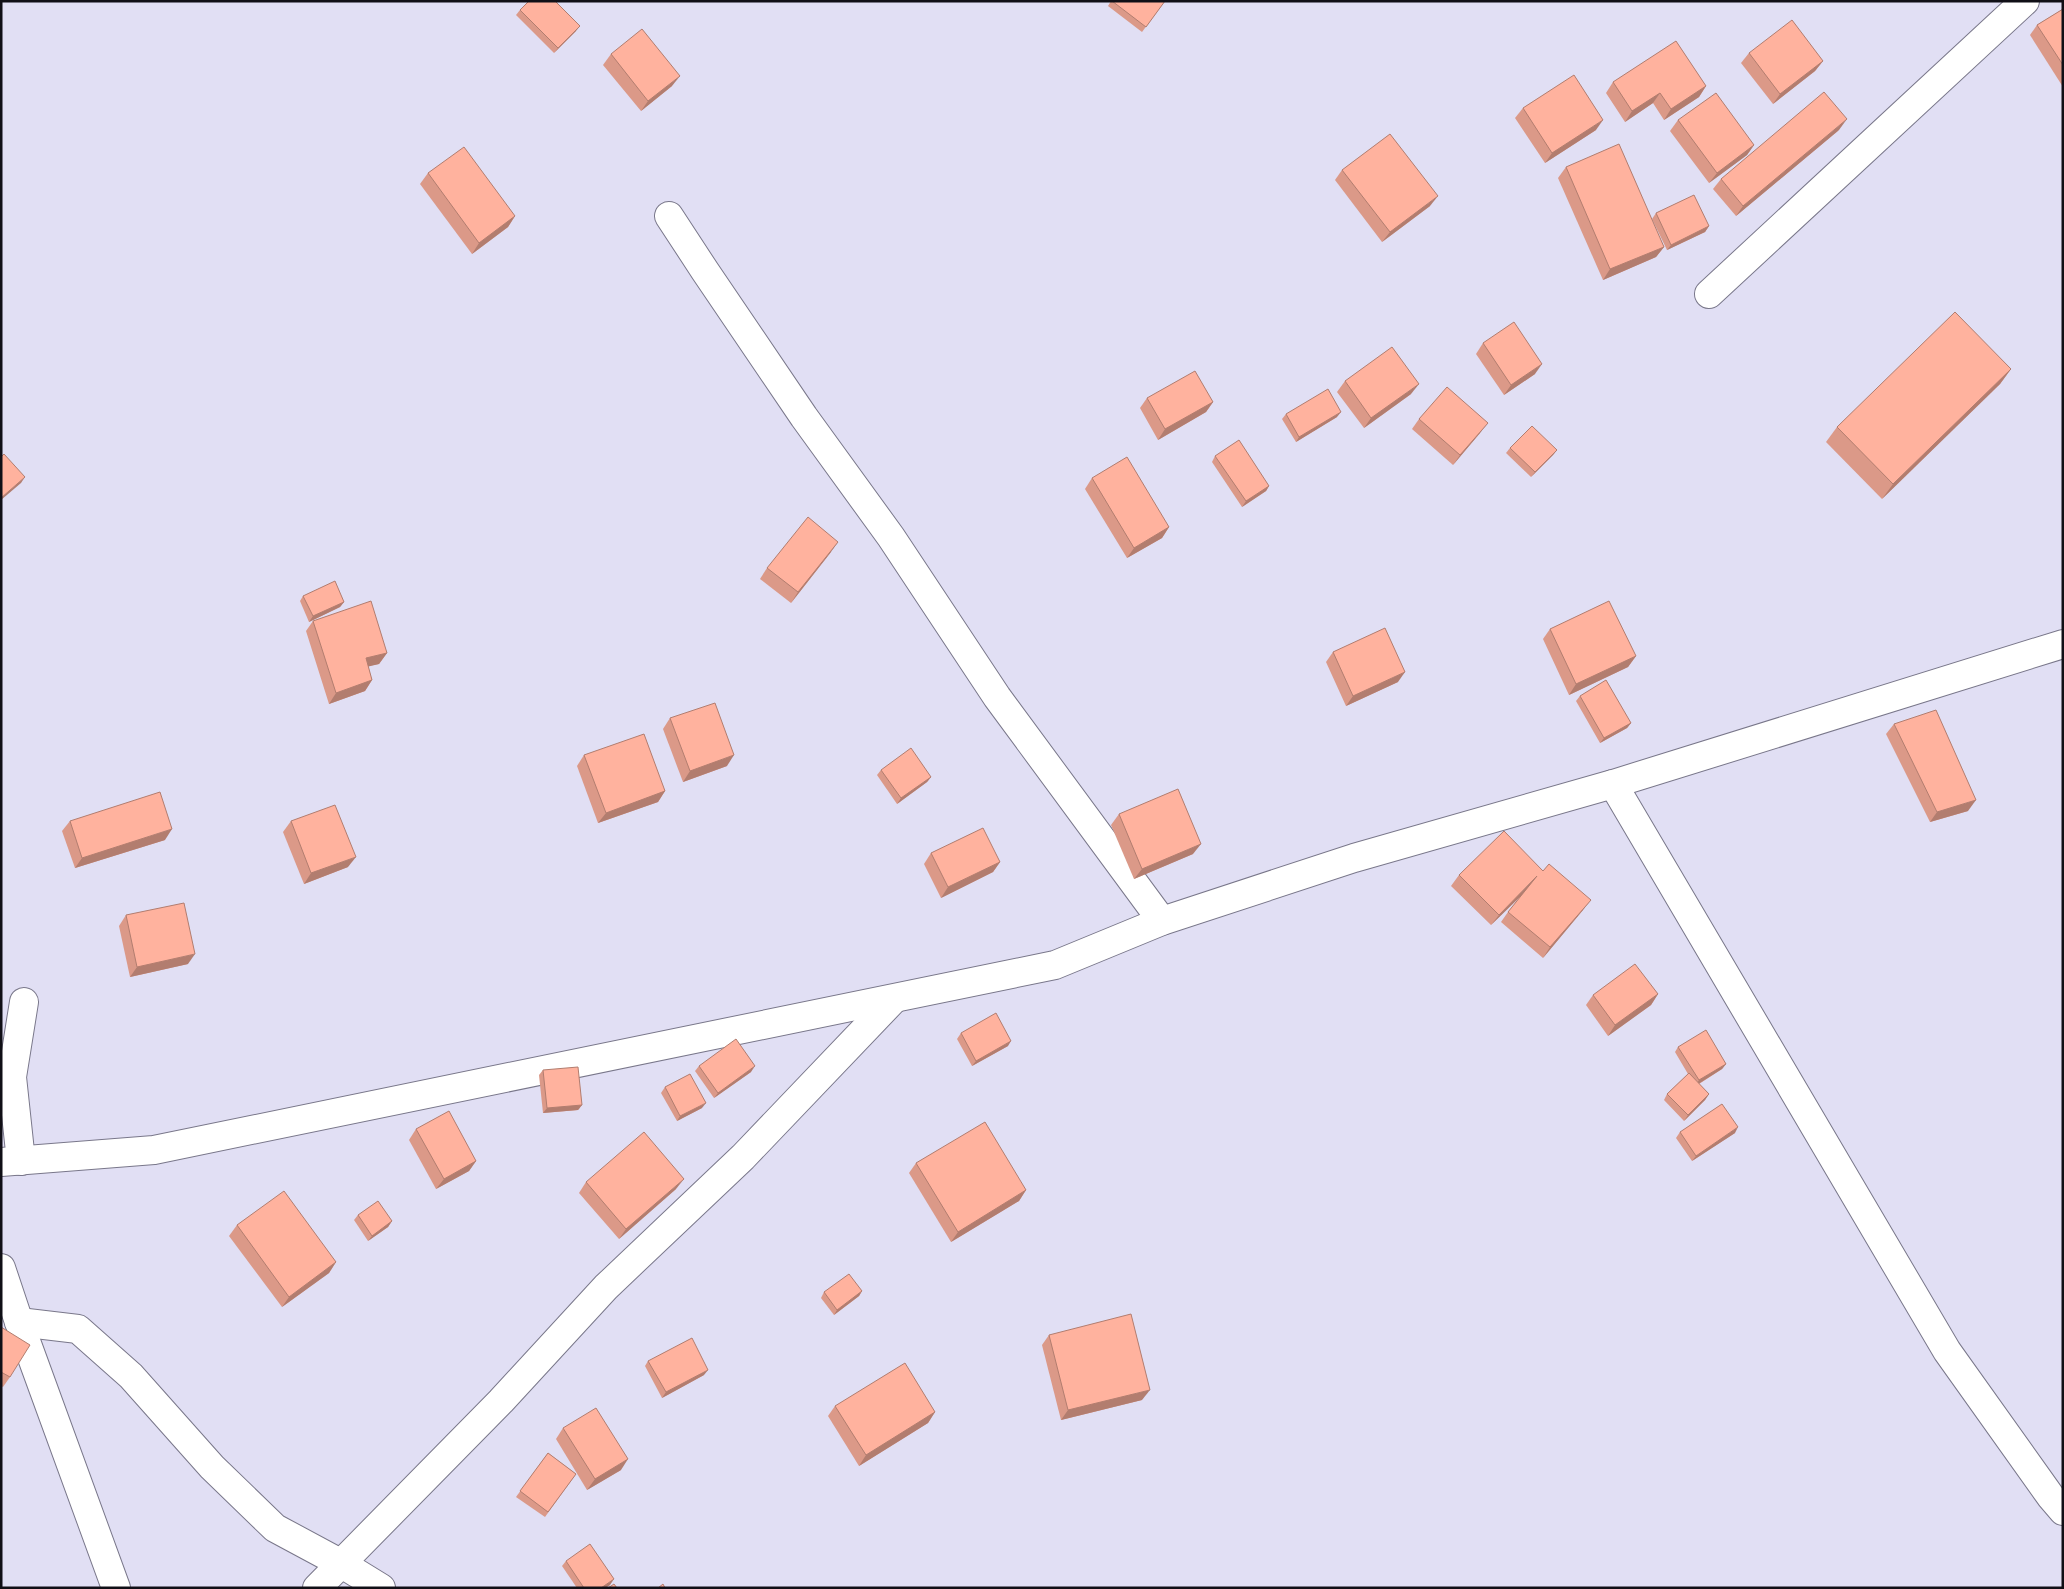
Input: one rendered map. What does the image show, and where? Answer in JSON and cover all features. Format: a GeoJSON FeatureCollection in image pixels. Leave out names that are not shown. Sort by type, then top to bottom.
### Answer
{"type":"FeatureCollection","features":[{"type":"Feature","properties":{"kind":"street"},"geometry":{"type":"LineString","coordinates":[[1709,294],[2025,1]]}},
{"type":"Feature","properties":{"kind":"street"},"geometry":{"type":"LineString","coordinates":[[669,216],[804,417],[896,545],[997,697],[1162,921]]}},
{"type":"Feature","properties":{"kind":"street"},"geometry":{"type":"LineString","coordinates":[[24,1002],[12,1077],[11,1162],[154,1150],[893,1000],[1055,965],[1162,921],[1354,858],[1613,784],[2063,644]]}},
{"type":"Feature","properties":{"kind":"street"},"geometry":{"type":"LineString","coordinates":[[1613,784],[1948,1351],[2063,1511]]}},
{"type":"Feature","properties":{"kind":"street"},"geometry":{"type":"LineString","coordinates":[[317,1588],[501,1401],[606,1287],[743,1157],[893,1000]]}},
{"type":"Feature","properties":{"kind":"street"},"geometry":{"type":"LineString","coordinates":[[1,1268],[116,1588]]}},
{"type":"Feature","properties":{"kind":"street"},"geometry":{"type":"LineString","coordinates":[[19,1322],[78,1329],[130,1376],[212,1467],[275,1528],[342,1564],[381,1588]]}},
{"type":"Feature","properties":{"kind":"building"},"geometry":{"type":"Polygon","coordinates":[[[529,1],[555,1],[580,26],[558,48],[520,10],[529,1]]]}},
{"type":"Feature","properties":{"kind":"building"},"geometry":{"type":"Polygon","coordinates":[[[1112,1],[1165,1],[1146,27],[1112,1]]]}},
{"type":"Feature","properties":{"kind":"building"},"geometry":{"type":"Polygon","coordinates":[[[2063,9],[2063,65],[2037,25],[2063,9]]]}},
{"type":"Feature","properties":{"kind":"building"},"geometry":{"type":"Polygon","coordinates":[[[1792,20],[1823,61],[1780,94],[1749,53],[1792,20]]]}},
{"type":"Feature","properties":{"kind":"building"},"geometry":{"type":"Polygon","coordinates":[[[642,29],[680,76],[648,101],[611,54],[642,29]]]}},
{"type":"Feature","properties":{"kind":"building"},"geometry":{"type":"Polygon","coordinates":[[[1676,41],[1706,86],[1671,109],[1660,93],[1632,111],[1613,82],[1676,41]]]}},
{"type":"Feature","properties":{"kind":"building"},"geometry":{"type":"Polygon","coordinates":[[[1574,75],[1603,120],[1552,153],[1523,108],[1574,75]]]}},
{"type":"Feature","properties":{"kind":"building"},"geometry":{"type":"Polygon","coordinates":[[[1824,92],[1847,119],[1743,206],[1721,179],[1824,92]]]}},
{"type":"Feature","properties":{"kind":"building"},"geometry":{"type":"Polygon","coordinates":[[[1716,93],[1754,145],[1717,173],[1678,120],[1716,93]]]}},
{"type":"Feature","properties":{"kind":"building"},"geometry":{"type":"Polygon","coordinates":[[[1390,134],[1438,196],[1390,232],[1342,170],[1390,134]]]}},
{"type":"Feature","properties":{"kind":"building"},"geometry":{"type":"Polygon","coordinates":[[[1619,144],[1664,247],[1610,269],[1566,167],[1619,144]]]}},
{"type":"Feature","properties":{"kind":"building"},"geometry":{"type":"Polygon","coordinates":[[[464,147],[515,216],[479,243],[428,173],[464,147]]]}},
{"type":"Feature","properties":{"kind":"building"},"geometry":{"type":"Polygon","coordinates":[[[1694,195],[1709,226],[1671,245],[1656,213],[1694,195]]]}},
{"type":"Feature","properties":{"kind":"building"},"geometry":{"type":"Polygon","coordinates":[[[1955,312],[2011,369],[1893,484],[1837,427],[1955,312]]]}},
{"type":"Feature","properties":{"kind":"building"},"geometry":{"type":"Polygon","coordinates":[[[1514,322],[1542,364],[1511,385],[1483,343],[1514,322]]]}},
{"type":"Feature","properties":{"kind":"building"},"geometry":{"type":"Polygon","coordinates":[[[1392,347],[1419,384],[1371,418],[1345,381],[1392,347]]]}},
{"type":"Feature","properties":{"kind":"building"},"geometry":{"type":"Polygon","coordinates":[[[1195,371],[1213,402],[1165,429],[1147,398],[1195,371]]]}},
{"type":"Feature","properties":{"kind":"building"},"geometry":{"type":"Polygon","coordinates":[[[1447,387],[1488,423],[1460,455],[1419,419],[1447,387]]]}},
{"type":"Feature","properties":{"kind":"building"},"geometry":{"type":"Polygon","coordinates":[[[1328,389],[1341,412],[1299,437],[1286,414],[1328,389]]]}},
{"type":"Feature","properties":{"kind":"building"},"geometry":{"type":"Polygon","coordinates":[[[1532,426],[1557,450],[1535,472],[1510,448],[1532,426]]]}},
{"type":"Feature","properties":{"kind":"building"},"geometry":{"type":"Polygon","coordinates":[[[1239,440],[1269,486],[1246,501],[1215,456],[1239,440]]]}},
{"type":"Feature","properties":{"kind":"building"},"geometry":{"type":"Polygon","coordinates":[[[4,454],[25,477],[1,498],[1,457],[4,454]]]}},
{"type":"Feature","properties":{"kind":"building"},"geometry":{"type":"Polygon","coordinates":[[[1127,457],[1169,527],[1134,548],[1092,478],[1127,457]]]}},
{"type":"Feature","properties":{"kind":"building"},"geometry":{"type":"Polygon","coordinates":[[[808,517],[838,542],[798,592],[767,568],[808,517]]]}},
{"type":"Feature","properties":{"kind":"building"},"geometry":{"type":"Polygon","coordinates":[[[335,581],[344,602],[313,616],[303,596],[335,581]]]}},
{"type":"Feature","properties":{"kind":"building"},"geometry":{"type":"Polygon","coordinates":[[[371,601],[387,653],[366,658],[372,680],[336,693],[313,621],[371,601]]]}},
{"type":"Feature","properties":{"kind":"building"},"geometry":{"type":"Polygon","coordinates":[[[1609,601],[1636,656],[1576,684],[1550,629],[1609,601]]]}},
{"type":"Feature","properties":{"kind":"building"},"geometry":{"type":"Polygon","coordinates":[[[1385,628],[1405,672],[1353,696],[1333,652],[1385,628]]]}},
{"type":"Feature","properties":{"kind":"building"},"geometry":{"type":"Polygon","coordinates":[[[1606,680],[1631,723],[1604,738],[1580,696],[1606,680]]]}},
{"type":"Feature","properties":{"kind":"building"},"geometry":{"type":"Polygon","coordinates":[[[715,703],[734,755],[690,771],[670,718],[715,703]]]}},
{"type":"Feature","properties":{"kind":"building"},"geometry":{"type":"Polygon","coordinates":[[[1936,710],[1976,800],[1937,812],[1894,724],[1936,710]]]}},
{"type":"Feature","properties":{"kind":"building"},"geometry":{"type":"Polygon","coordinates":[[[644,734],[665,791],[606,813],[584,755],[644,734]]]}},
{"type":"Feature","properties":{"kind":"building"},"geometry":{"type":"Polygon","coordinates":[[[911,748],[931,777],[901,798],[881,770],[911,748]]]}},
{"type":"Feature","properties":{"kind":"building"},"geometry":{"type":"Polygon","coordinates":[[[1178,789],[1201,844],[1142,869],[1119,814],[1178,789]]]}},
{"type":"Feature","properties":{"kind":"building"},"geometry":{"type":"Polygon","coordinates":[[[160,792],[172,829],[82,858],[70,821],[160,792]]]}},
{"type":"Feature","properties":{"kind":"building"},"geometry":{"type":"Polygon","coordinates":[[[335,805],[356,857],[311,873],[291,821],[335,805]]]}},
{"type":"Feature","properties":{"kind":"building"},"geometry":{"type":"Polygon","coordinates":[[[983,828],[1000,862],[948,887],[931,853],[983,828]]]}},
{"type":"Feature","properties":{"kind":"building"},"geometry":{"type":"Polygon","coordinates":[[[1504,831],[1543,871],[1549,864],[1591,900],[1550,947],[1508,912],[1537,876],[1499,915],[1459,875],[1504,831]]]}},
{"type":"Feature","properties":{"kind":"building"},"geometry":{"type":"Polygon","coordinates":[[[184,903],[195,954],[137,967],[126,915],[184,903]]]}},
{"type":"Feature","properties":{"kind":"building"},"geometry":{"type":"Polygon","coordinates":[[[1635,964],[1658,994],[1615,1025],[1593,995],[1635,964]]]}},
{"type":"Feature","properties":{"kind":"building"},"geometry":{"type":"Polygon","coordinates":[[[996,1013],[1011,1041],[976,1061],[961,1033],[996,1013]]]}},
{"type":"Feature","properties":{"kind":"building"},"geometry":{"type":"Polygon","coordinates":[[[1706,1030],[1726,1064],[1699,1080],[1678,1047],[1706,1030]]]}},
{"type":"Feature","properties":{"kind":"building"},"geometry":{"type":"Polygon","coordinates":[[[736,1039],[755,1066],[718,1093],[699,1066],[736,1039]]]}},
{"type":"Feature","properties":{"kind":"building"},"geometry":{"type":"Polygon","coordinates":[[[578,1067],[582,1105],[547,1108],[543,1070],[578,1067]]]}},
{"type":"Feature","properties":{"kind":"building"},"geometry":{"type":"Polygon","coordinates":[[[1689,1073],[1709,1094],[1688,1115],[1667,1094],[1689,1073]]]}},
{"type":"Feature","properties":{"kind":"building"},"geometry":{"type":"Polygon","coordinates":[[[690,1074],[706,1103],[680,1116],[665,1087],[690,1074]]]}},
{"type":"Feature","properties":{"kind":"building"},"geometry":{"type":"Polygon","coordinates":[[[1722,1104],[1738,1127],[1696,1156],[1680,1132],[1722,1104]]]}},
{"type":"Feature","properties":{"kind":"building"},"geometry":{"type":"Polygon","coordinates":[[[449,1111],[476,1161],[444,1179],[416,1129],[449,1111]]]}},
{"type":"Feature","properties":{"kind":"building"},"geometry":{"type":"Polygon","coordinates":[[[985,1122],[1026,1190],[958,1232],[916,1163],[985,1122]]]}},
{"type":"Feature","properties":{"kind":"building"},"geometry":{"type":"Polygon","coordinates":[[[644,1132],[684,1179],[626,1229],[586,1182],[644,1132]]]}},
{"type":"Feature","properties":{"kind":"building"},"geometry":{"type":"Polygon","coordinates":[[[284,1191],[336,1262],[289,1297],[237,1225],[284,1191]]]}},
{"type":"Feature","properties":{"kind":"building"},"geometry":{"type":"Polygon","coordinates":[[[378,1201],[392,1221],[372,1236],[358,1215],[378,1201]]]}},
{"type":"Feature","properties":{"kind":"building"},"geometry":{"type":"Polygon","coordinates":[[[849,1274],[862,1291],[837,1310],[824,1292],[849,1274]]]}},
{"type":"Feature","properties":{"kind":"building"},"geometry":{"type":"Polygon","coordinates":[[[1131,1314],[1150,1390],[1068,1410],[1049,1335],[1131,1314]]]}},
{"type":"Feature","properties":{"kind":"building"},"geometry":{"type":"Polygon","coordinates":[[[1,1327],[30,1345],[10,1377],[1,1372],[1,1327]]]}},
{"type":"Feature","properties":{"kind":"building"},"geometry":{"type":"Polygon","coordinates":[[[692,1338],[708,1370],[666,1392],[648,1361],[692,1338]]]}},
{"type":"Feature","properties":{"kind":"building"},"geometry":{"type":"Polygon","coordinates":[[[905,1363],[935,1412],[866,1455],[835,1406],[905,1363]]]}},
{"type":"Feature","properties":{"kind":"building"},"geometry":{"type":"Polygon","coordinates":[[[596,1408],[628,1459],[595,1479],[563,1428],[596,1408]]]}},
{"type":"Feature","properties":{"kind":"building"},"geometry":{"type":"Polygon","coordinates":[[[548,1453],[576,1474],[548,1512],[520,1491],[548,1453]]]}},
{"type":"Feature","properties":{"kind":"building"},"geometry":{"type":"Polygon","coordinates":[[[590,1544],[614,1579],[601,1588],[584,1588],[566,1561],[590,1544]]]}},
{"type":"Feature","properties":{"kind":"building"},"geometry":{"type":"Polygon","coordinates":[[[614,1584],[617,1588],[608,1588],[614,1584]]]}}]}
